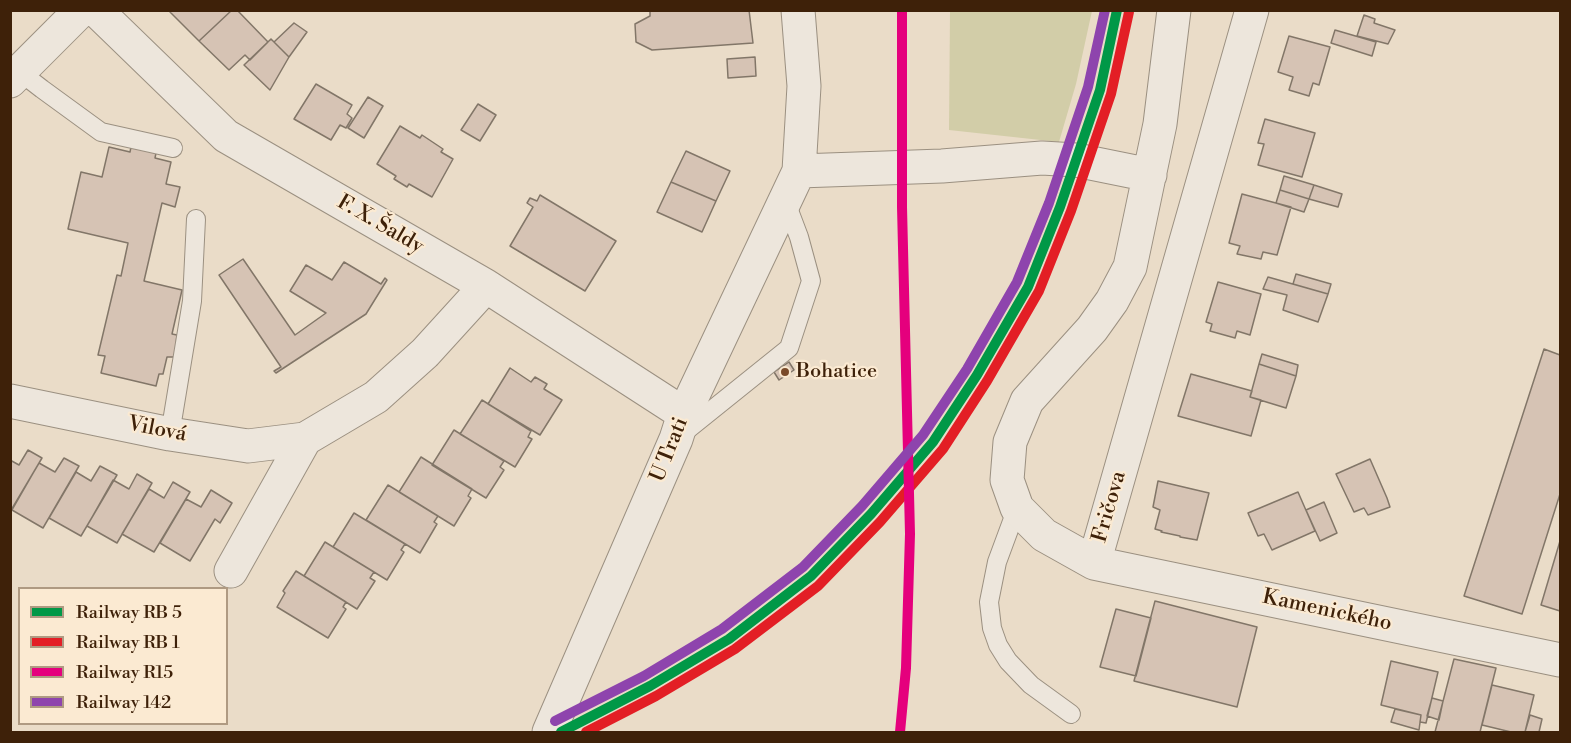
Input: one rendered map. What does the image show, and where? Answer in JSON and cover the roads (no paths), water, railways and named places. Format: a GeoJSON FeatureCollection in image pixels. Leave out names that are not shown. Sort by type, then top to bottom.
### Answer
{"type":"FeatureCollection","features":[{"type":"Feature","properties":{"kind":"street"},"geometry":{"type":"LineString","coordinates":[[15,76],[81,10]]}},
{"type":"Feature","properties":{"kind":"street","name":"F. X. Šaldy"},"geometry":{"type":"LineString","coordinates":[[96,10],[226,136],[486,286],[680,427]]}},
{"type":"Feature","properties":{"kind":"street","name":"U Trati"},"geometry":{"type":"LineString","coordinates":[[549,732],[680,427],[799,171],[804,86],[798,10]]}},
{"type":"Feature","properties":{"kind":"street","name":"Fričova"},"geometry":{"type":"LineString","coordinates":[[1174,10],[1160,124],[1130,267],[1112,301],[1092,329],[1028,401],[1010,442],[1007,480],[1017,508],[1044,535],[1094,563],[1252,10]]}},
{"type":"Feature","properties":{"kind":"street"},"geometry":{"type":"LineString","coordinates":[[799,171],[942,166],[1042,158],[1076,160],[1150,175]]}},
{"type":"Feature","properties":{"kind":"street","name":"Vilová"},"geometry":{"type":"LineString","coordinates":[[10,401],[170,434],[248,446],[305,440],[376,397],[425,353],[486,286]]}},
{"type":"Feature","properties":{"kind":"street","name":"Vilová"},"geometry":{"type":"LineString","coordinates":[[231,571],[305,440]]}},
{"type":"Feature","properties":{"kind":"street","name":"Kamenického"},"geometry":{"type":"LineString","coordinates":[[1094,563],[1560,660]]}},
{"type":"Feature","properties":{"kind":"lane"},"geometry":{"type":"LineString","coordinates":[[15,76],[101,132],[173,148]]}},
{"type":"Feature","properties":{"kind":"lane"},"geometry":{"type":"LineString","coordinates":[[680,427],[789,348],[811,281],[799,237],[785,200]]}},
{"type":"Feature","properties":{"kind":"lane"},"geometry":{"type":"LineString","coordinates":[[170,434],[192,301],[196,219]]}},
{"type":"Feature","properties":{"kind":"lane"},"geometry":{"type":"LineString","coordinates":[[1017,508],[997,562],[989,602],[992,627],[998,645],[1008,661],[1031,685],[1071,714]]}},
{"type":"Feature","properties":{"kind":"rail line","name":"R15"},"geometry":{"type":"LineString","coordinates":[[900,732],[906,668],[910,534],[902,207],[902,10]]}},
{"type":"Feature","properties":{"kind":"rail line","name":"142"},"geometry":{"type":"LineString","coordinates":[[555,721],[644,676],[722,629],[803,567],[862,506],[923,435],[967,369],[1017,282],[1049,203],[1088,87],[1105,10]]}},
{"type":"Feature","properties":{"kind":"place","name":"Bohatice"},"geometry":{"type":"Point","coordinates":[785,372]}}]}
